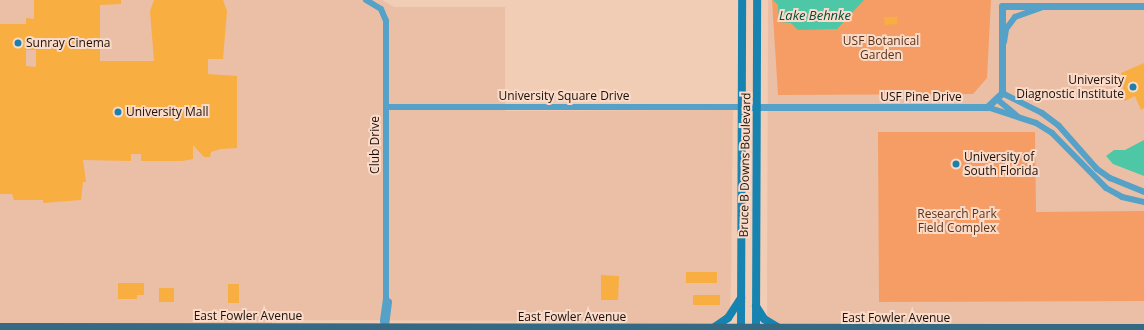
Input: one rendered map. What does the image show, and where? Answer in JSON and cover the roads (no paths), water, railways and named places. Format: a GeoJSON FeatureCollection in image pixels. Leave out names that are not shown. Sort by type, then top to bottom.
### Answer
{"type":"FeatureCollection","features":[{"type":"Feature","properties":{"kind":"main road","name":"Bruce B Downs Boulevard"},"geometry":{"type":"LineString","coordinates":[[741,330],[742,0]]}},
{"type":"Feature","properties":{"kind":"main road","name":"Bruce B Downs Boulevard"},"geometry":{"type":"LineString","coordinates":[[756,330],[758,0]]}},
{"type":"Feature","properties":{"kind":"main road"},"geometry":{"type":"LineString","coordinates":[[710,329],[728,318],[741,297]]}},
{"type":"Feature","properties":{"kind":"main road"},"geometry":{"type":"LineString","coordinates":[[755,304],[764,319],[783,330]]}},
{"type":"Feature","properties":{"kind":"main road","name":"East Fowler Avenue"},"geometry":{"type":"LineString","coordinates":[[0,327],[741,330],[1144,328]]}},
{"type":"Feature","properties":{"kind":"street","name":"Club Drive"},"geometry":{"type":"LineString","coordinates":[[366,0],[381,9],[386,21],[386,299],[383,321],[386,329]]}},
{"type":"Feature","properties":{"kind":"street"},"geometry":{"type":"LineString","coordinates":[[1020,119],[1000,97],[1002,3],[1045,6],[1144,6]]}},
{"type":"Feature","properties":{"kind":"street"},"geometry":{"type":"LineString","coordinates":[[1002,53],[1006,29],[1014,16],[1045,6]]}},
{"type":"Feature","properties":{"kind":"street"},"geometry":{"type":"LineString","coordinates":[[987,107],[1000,97]]}},
{"type":"Feature","properties":{"kind":"street"},"geometry":{"type":"LineString","coordinates":[[1000,97],[1042,113],[1059,126],[1097,169],[1125,186],[1144,192]]}},
{"type":"Feature","properties":{"kind":"street","name":"University Square Drive"},"geometry":{"type":"LineString","coordinates":[[386,107],[742,107]]}},
{"type":"Feature","properties":{"kind":"street","name":"USF Pine Drive"},"geometry":{"type":"LineString","coordinates":[[742,107],[987,107]]}},
{"type":"Feature","properties":{"kind":"street"},"geometry":{"type":"LineString","coordinates":[[987,107],[1036,123],[1052,133],[1106,188],[1122,197],[1144,202]]}},
{"type":"Feature","properties":{"kind":"street"},"geometry":{"type":"LineString","coordinates":[[1036,123],[1042,113]]}},
{"type":"Feature","properties":{"kind":"water","name":"Lake Behnke"},"geometry":{"type":"Polygon","coordinates":[[[773,0],[864,0],[837,29],[798,30],[791,23],[779,22],[778,5],[773,0]]]}},
{"type":"Feature","properties":{"kind":"water"},"geometry":{"type":"Polygon","coordinates":[[[1144,140],[1144,176],[1113,164],[1106,156],[1114,150],[1125,150],[1144,140]]]}},
{"type":"Feature","properties":{"kind":"place","name":"Sunray Cinema"},"geometry":{"type":"Point","coordinates":[18,43]}},
{"type":"Feature","properties":{"kind":"place","name":"University Diagnostic Institute"},"geometry":{"type":"Point","coordinates":[1133,87]}},
{"type":"Feature","properties":{"kind":"place","name":"University Mall"},"geometry":{"type":"Point","coordinates":[118,112]}},
{"type":"Feature","properties":{"kind":"place","name":"University of South Florida"},"geometry":{"type":"Point","coordinates":[956,164]}},
{"type":"Feature","properties":{"kind":"park label","name":"USF Botanical Garden"},"geometry":{"type":"Point","coordinates":[881,48]}},
{"type":"Feature","properties":{"kind":"park label","name":"Research Park Field Complex"},"geometry":{"type":"Point","coordinates":[957,221]}}]}
